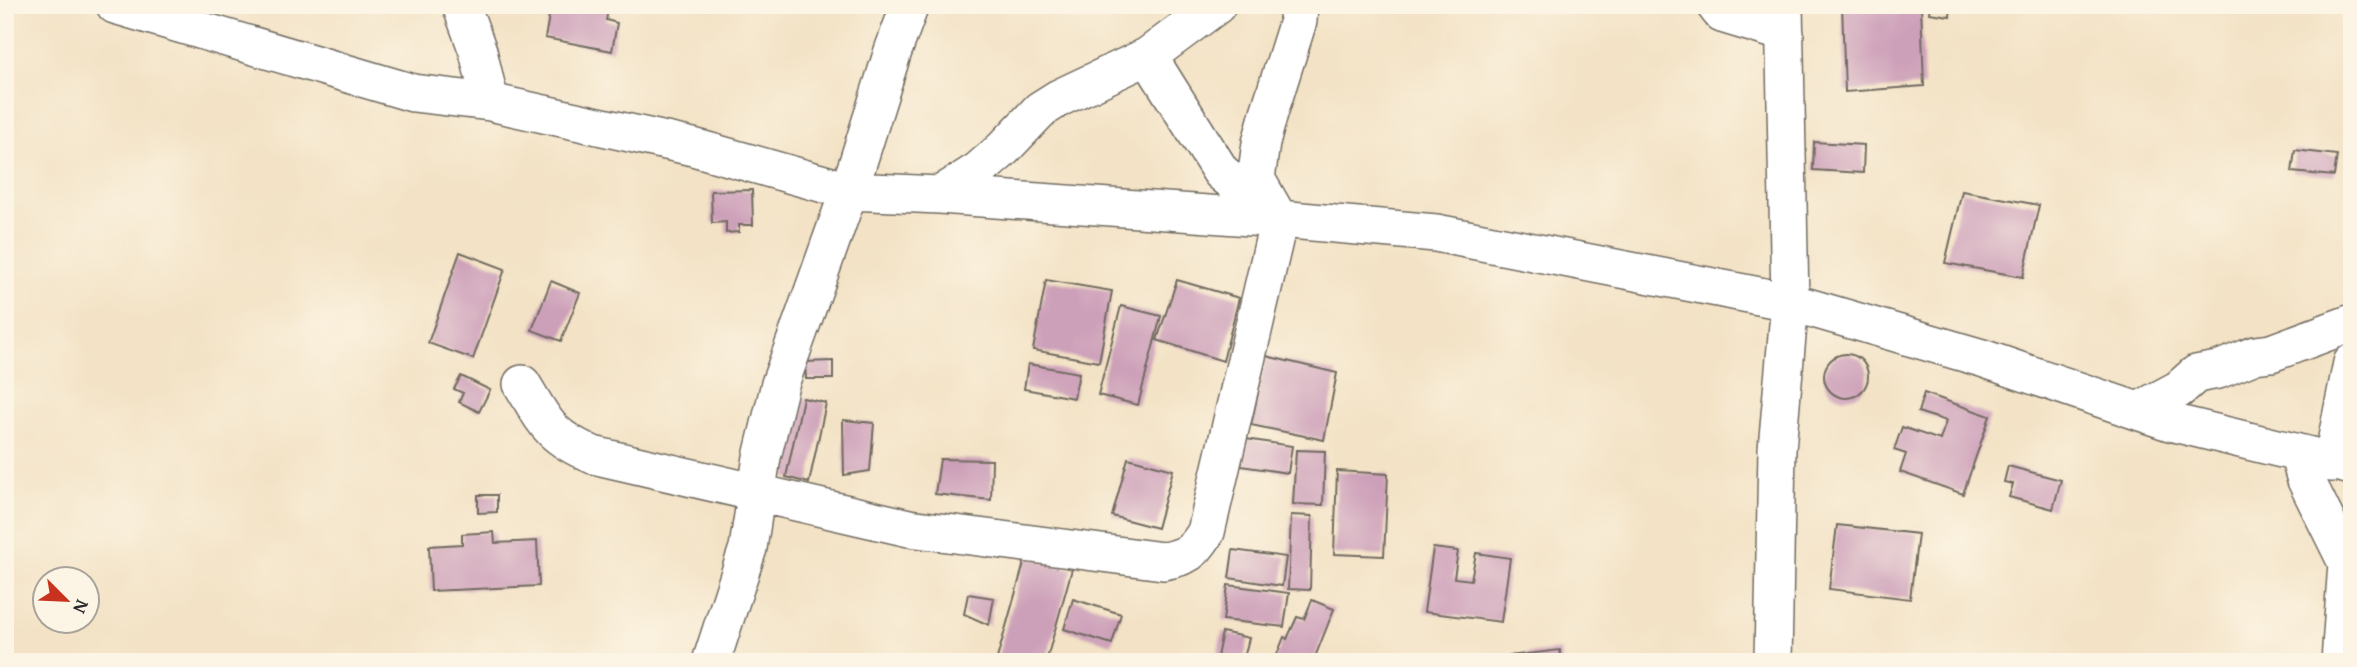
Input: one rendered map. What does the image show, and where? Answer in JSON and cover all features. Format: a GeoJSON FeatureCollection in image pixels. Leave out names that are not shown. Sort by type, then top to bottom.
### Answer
{"type":"FeatureCollection","features":[{"type":"Feature","properties":{"kind":"street"},"geometry":{"type":"LineString","coordinates":[[115,5],[413,93],[490,102],[693,147],[849,191],[1279,219],[1436,233],[1790,302],[1982,358],[2169,422],[2342,464],[2352,363]]}},
{"type":"Feature","properties":{"kind":"street"},"geometry":{"type":"LineString","coordinates":[[461,5],[478,51],[490,102]]}},
{"type":"Feature","properties":{"kind":"street"},"geometry":{"type":"LineString","coordinates":[[711,662],[748,548],[762,457],[780,384],[849,191],[910,5]]}},
{"type":"Feature","properties":{"kind":"street"},"geometry":{"type":"LineString","coordinates":[[940,195],[979,170],[1040,110],[1059,98],[1148,57],[1217,5]]}},
{"type":"Feature","properties":{"kind":"street"},"geometry":{"type":"LineString","coordinates":[[522,384],[549,430],[570,445],[593,455],[909,528],[1163,561],[1182,558],[1197,547],[1206,532],[1279,219],[1256,179],[1261,143],[1298,21],[1299,5]]}},
{"type":"Feature","properties":{"kind":"street"},"geometry":{"type":"LineString","coordinates":[[1715,5],[1722,14],[1785,19],[1790,302],[1777,449],[1773,662]]}},
{"type":"Feature","properties":{"kind":"street"},"geometry":{"type":"LineString","coordinates":[[1148,57],[1222,172],[1279,219]]}},
{"type":"Feature","properties":{"kind":"street"},"geometry":{"type":"LineString","coordinates":[[2138,411],[2179,389],[2196,374],[2218,370],[2255,355],[2271,353],[2352,323]]}},
{"type":"Feature","properties":{"kind":"street"},"geometry":{"type":"LineString","coordinates":[[2298,453],[2306,480],[2347,563],[2340,662]]}},
{"type":"Feature","properties":{"kind":"building"},"geometry":{"type":"Polygon","coordinates":[[[551,5],[609,5],[606,20],[617,23],[612,51],[545,38],[551,5]]]}},
{"type":"Feature","properties":{"kind":"building"},"geometry":{"type":"Polygon","coordinates":[[[1842,5],[1921,5],[1924,86],[1845,92],[1842,5]]]}},
{"type":"Feature","properties":{"kind":"building"},"geometry":{"type":"Polygon","coordinates":[[[1930,5],[1951,5],[1950,16],[1929,13],[1930,5]]]}},
{"type":"Feature","properties":{"kind":"building"},"geometry":{"type":"Polygon","coordinates":[[[1814,142],[1864,145],[1863,173],[1813,170],[1814,142]]]}},
{"type":"Feature","properties":{"kind":"building"},"geometry":{"type":"Polygon","coordinates":[[[2295,150],[2337,155],[2334,176],[2292,172],[2295,150]]]}},
{"type":"Feature","properties":{"kind":"building"},"geometry":{"type":"Polygon","coordinates":[[[752,190],[753,225],[739,225],[739,232],[726,233],[726,222],[712,223],[711,191],[752,190]]]}},
{"type":"Feature","properties":{"kind":"building"},"geometry":{"type":"Polygon","coordinates":[[[1962,191],[2039,205],[2023,277],[1945,263],[1962,191]]]}},
{"type":"Feature","properties":{"kind":"building"},"geometry":{"type":"Polygon","coordinates":[[[460,252],[505,269],[473,359],[428,343],[460,252]]]}},
{"type":"Feature","properties":{"kind":"building"},"geometry":{"type":"Polygon","coordinates":[[[1046,280],[1112,291],[1099,362],[1033,350],[1046,280]]]}},
{"type":"Feature","properties":{"kind":"building"},"geometry":{"type":"Polygon","coordinates":[[[1177,280],[1239,298],[1223,361],[1157,340],[1177,280]]]}},
{"type":"Feature","properties":{"kind":"building"},"geometry":{"type":"Polygon","coordinates":[[[551,281],[580,293],[561,341],[532,330],[551,281]]]}},
{"type":"Feature","properties":{"kind":"building"},"geometry":{"type":"Polygon","coordinates":[[[1121,306],[1161,316],[1138,405],[1098,395],[1121,306]]]}},
{"type":"Feature","properties":{"kind":"building"},"geometry":{"type":"Polygon","coordinates":[[[1846,354],[1861,361],[1868,376],[1861,391],[1846,398],[1831,391],[1824,376],[1831,361],[1846,354]]]}},
{"type":"Feature","properties":{"kind":"building"},"geometry":{"type":"Polygon","coordinates":[[[1266,356],[1337,373],[1324,440],[1251,425],[1266,356]]]}},
{"type":"Feature","properties":{"kind":"building"},"geometry":{"type":"Polygon","coordinates":[[[833,361],[833,379],[806,379],[805,362],[833,361]]]}},
{"type":"Feature","properties":{"kind":"building"},"geometry":{"type":"Polygon","coordinates":[[[1028,364],[1079,373],[1074,398],[1024,389],[1028,364]]]}},
{"type":"Feature","properties":{"kind":"building"},"geometry":{"type":"Polygon","coordinates":[[[461,376],[490,390],[479,412],[459,402],[463,393],[454,389],[461,376]]]}},
{"type":"Feature","properties":{"kind":"building"},"geometry":{"type":"Polygon","coordinates":[[[1924,393],[1990,416],[1963,494],[1900,472],[1906,454],[1894,450],[1902,427],[1940,440],[1946,421],[1918,412],[1924,393]]]}},
{"type":"Feature","properties":{"kind":"building"},"geometry":{"type":"Polygon","coordinates":[[[803,398],[826,403],[809,483],[786,477],[803,398]]]}},
{"type":"Feature","properties":{"kind":"building"},"geometry":{"type":"Polygon","coordinates":[[[843,420],[874,423],[870,471],[844,475],[843,420]]]}},
{"type":"Feature","properties":{"kind":"building"},"geometry":{"type":"Polygon","coordinates":[[[1246,439],[1292,446],[1288,473],[1241,466],[1246,439]]]}},
{"type":"Feature","properties":{"kind":"building"},"geometry":{"type":"Polygon","coordinates":[[[1296,450],[1325,451],[1323,505],[1293,504],[1296,450]]]}},
{"type":"Feature","properties":{"kind":"building"},"geometry":{"type":"Polygon","coordinates":[[[1128,458],[1173,470],[1157,528],[1112,516],[1128,458]]]}},
{"type":"Feature","properties":{"kind":"building"},"geometry":{"type":"Polygon","coordinates":[[[940,459],[992,460],[991,500],[935,494],[940,459]]]}},
{"type":"Feature","properties":{"kind":"building"},"geometry":{"type":"Polygon","coordinates":[[[2008,466],[2061,480],[2053,509],[2009,497],[2013,484],[2004,482],[2008,466]]]}},
{"type":"Feature","properties":{"kind":"building"},"geometry":{"type":"Polygon","coordinates":[[[1337,471],[1388,474],[1384,556],[1334,554],[1337,471]]]}},
{"type":"Feature","properties":{"kind":"building"},"geometry":{"type":"Polygon","coordinates":[[[478,495],[497,495],[497,512],[478,513],[478,495]]]}},
{"type":"Feature","properties":{"kind":"building"},"geometry":{"type":"Polygon","coordinates":[[[1291,515],[1312,516],[1310,590],[1288,589],[1291,515]]]}},
{"type":"Feature","properties":{"kind":"building"},"geometry":{"type":"Polygon","coordinates":[[[1837,525],[1918,534],[1910,599],[1829,589],[1837,525]]]}},
{"type":"Feature","properties":{"kind":"building"},"geometry":{"type":"Polygon","coordinates":[[[494,532],[495,543],[537,541],[539,586],[431,591],[429,546],[462,544],[462,534],[494,532]]]}},
{"type":"Feature","properties":{"kind":"building"},"geometry":{"type":"Polygon","coordinates":[[[1433,548],[1458,551],[1454,578],[1471,580],[1476,553],[1510,558],[1501,622],[1424,612],[1433,548]]]}},
{"type":"Feature","properties":{"kind":"building"},"geometry":{"type":"Polygon","coordinates":[[[1233,550],[1286,557],[1282,586],[1229,578],[1233,550]]]}},
{"type":"Feature","properties":{"kind":"building"},"geometry":{"type":"Polygon","coordinates":[[[1026,556],[1072,569],[1046,662],[996,662],[1026,556]]]}},
{"type":"Feature","properties":{"kind":"building"},"geometry":{"type":"Polygon","coordinates":[[[1228,585],[1289,593],[1284,627],[1223,620],[1228,585]]]}},
{"type":"Feature","properties":{"kind":"building"},"geometry":{"type":"Polygon","coordinates":[[[968,594],[994,598],[989,625],[964,614],[968,594]]]}},
{"type":"Feature","properties":{"kind":"building"},"geometry":{"type":"Polygon","coordinates":[[[1073,599],[1121,614],[1112,644],[1064,629],[1073,599]]]}},
{"type":"Feature","properties":{"kind":"building"},"geometry":{"type":"Polygon","coordinates":[[[1312,600],[1334,609],[1313,662],[1274,662],[1284,637],[1287,639],[1297,617],[1304,619],[1312,600]]]}},
{"type":"Feature","properties":{"kind":"building"},"geometry":{"type":"Polygon","coordinates":[[[1222,632],[1249,638],[1243,662],[1216,662],[1222,632]]]}},
{"type":"Feature","properties":{"kind":"building"},"geometry":{"type":"Polygon","coordinates":[[[1560,650],[1562,662],[1476,662],[1476,660],[1560,650]]]}}]}
